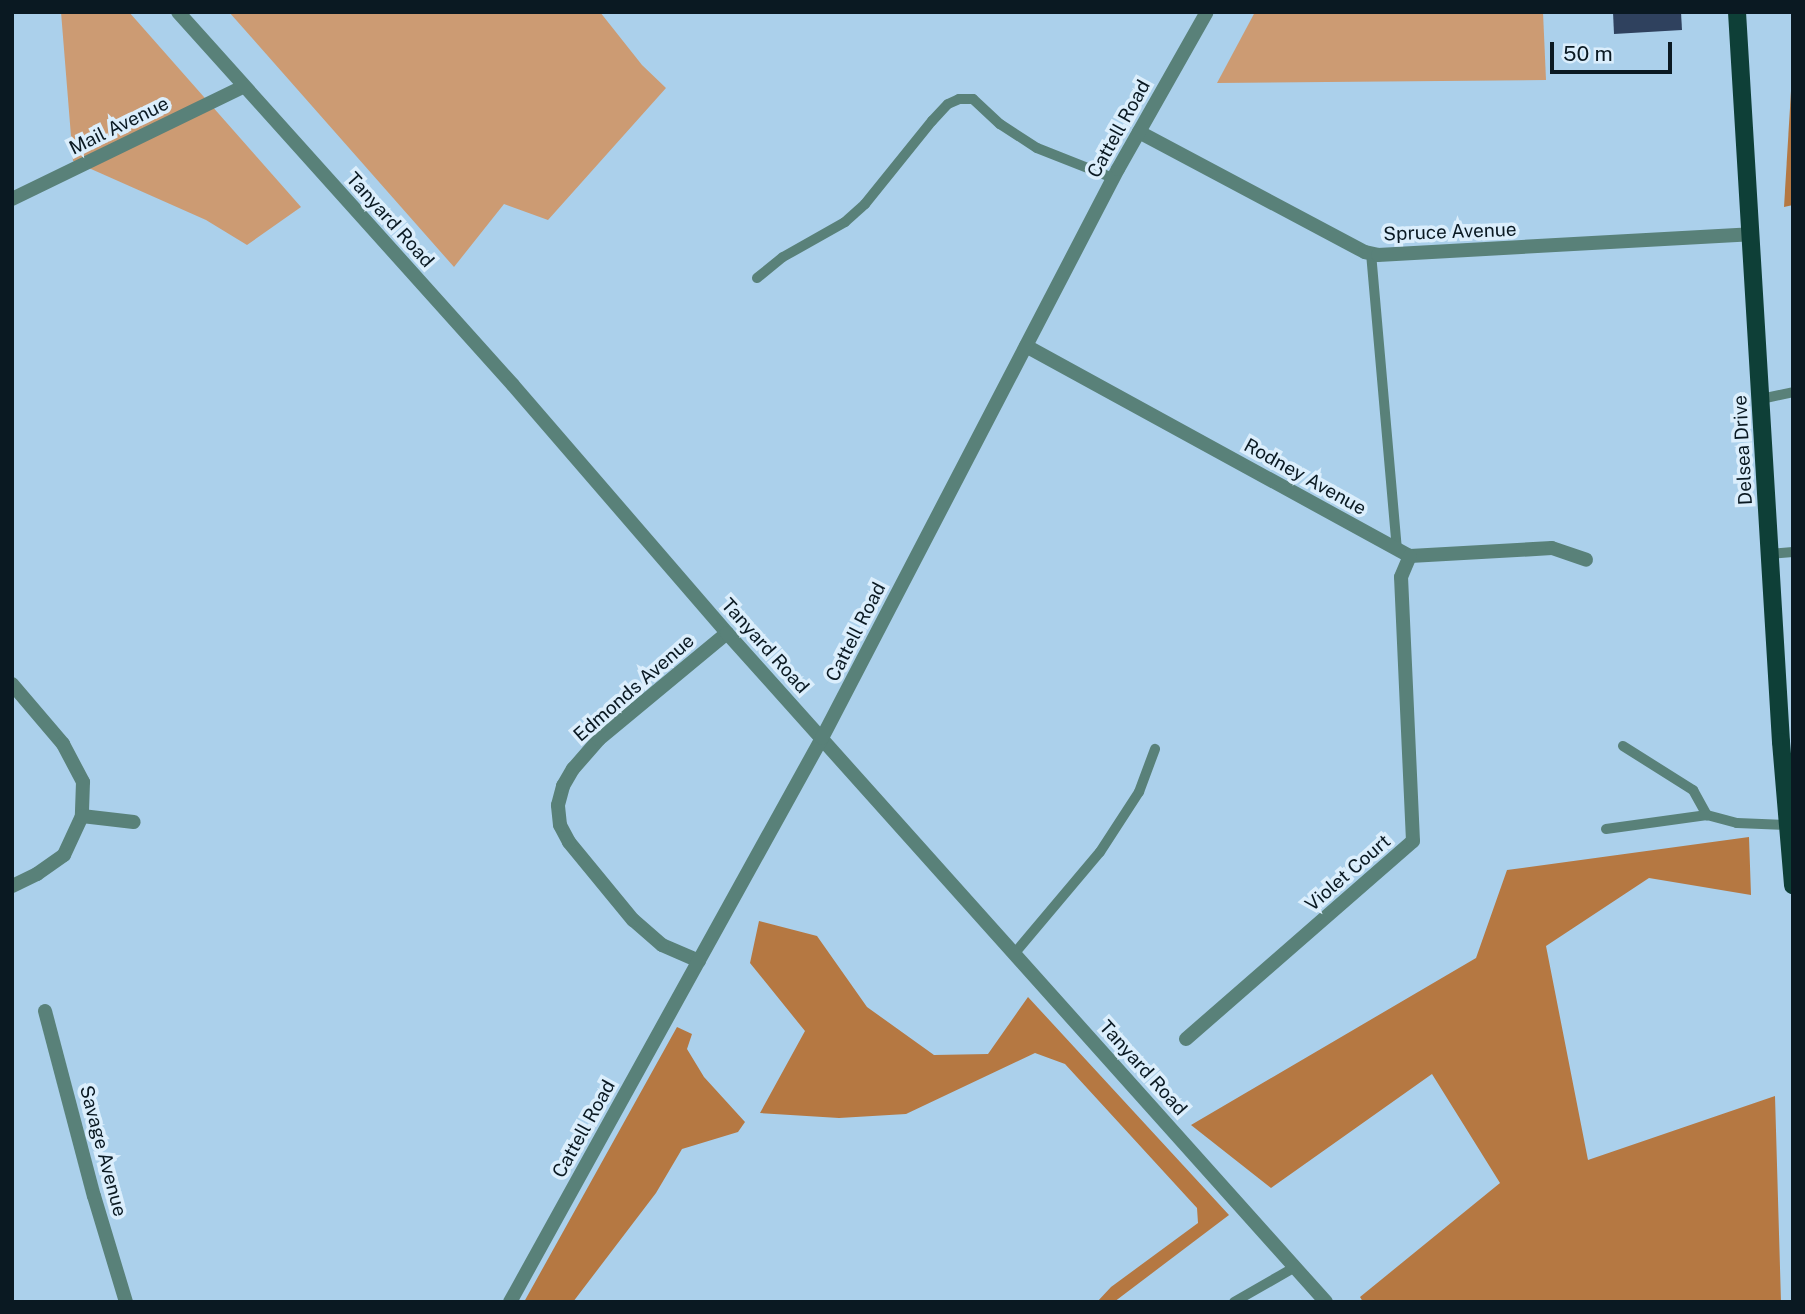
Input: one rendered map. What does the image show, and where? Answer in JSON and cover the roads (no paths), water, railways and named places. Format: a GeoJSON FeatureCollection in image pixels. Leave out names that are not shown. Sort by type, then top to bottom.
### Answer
{"type":"FeatureCollection","features":[{"type":"Feature","properties":{"kind":"main road","name":"Delsea Drive"},"geometry":{"type":"LineString","coordinates":[[1737,12],[1793,886]]}},
{"type":"Feature","properties":{"kind":"street","name":"Tanyard Road"},"geometry":{"type":"LineString","coordinates":[[178,12],[513,385],[727,633],[1326,1302]]}},
{"type":"Feature","properties":{"kind":"street","name":"Cattell Road"},"geometry":{"type":"LineString","coordinates":[[510,1302],[822,738],[1113,178],[1207,12]]}},
{"type":"Feature","properties":{"kind":"street","name":"Mail Avenue"},"geometry":{"type":"LineString","coordinates":[[12,199],[243,87]]}},
{"type":"Feature","properties":{"kind":"street","name":"Spruce Avenue"},"geometry":{"type":"LineString","coordinates":[[1139,132],[1371,253],[1393,256],[1750,234]]}},
{"type":"Feature","properties":{"kind":"street","name":"Rodney Avenue"},"geometry":{"type":"LineString","coordinates":[[1026,346],[1404,552]]}},
{"type":"Feature","properties":{"kind":"street"},"geometry":{"type":"LineString","coordinates":[[1404,552],[1552,548],[1586,560]]}},
{"type":"Feature","properties":{"kind":"street","name":"Violet Court"},"geometry":{"type":"LineString","coordinates":[[1186,1040],[1413,841],[1401,577],[1404,552]]}},
{"type":"Feature","properties":{"kind":"street","name":"Edmonds Avenue"},"geometry":{"type":"LineString","coordinates":[[699,961],[662,945],[633,920],[569,842],[560,825],[558,806],[563,786],[573,769],[599,739],[727,633]]}},
{"type":"Feature","properties":{"kind":"street"},"geometry":{"type":"LineString","coordinates":[[12,684],[63,744],[83,782],[82,816],[64,855],[37,874],[12,886]]}},
{"type":"Feature","properties":{"kind":"street"},"geometry":{"type":"LineString","coordinates":[[82,816],[134,822]]}},
{"type":"Feature","properties":{"kind":"street","name":"Savage Avenue"},"geometry":{"type":"LineString","coordinates":[[45,1011],[94,1196],[126,1302]]}},
{"type":"Feature","properties":{"kind":"lane"},"geometry":{"type":"LineString","coordinates":[[757,278],[783,257],[845,222],[865,204],[932,121],[948,104],[959,99],[973,99],[1000,124],[1037,148],[1113,178]]}},
{"type":"Feature","properties":{"kind":"lane"},"geometry":{"type":"LineString","coordinates":[[1371,253],[1404,552]]}},
{"type":"Feature","properties":{"kind":"lane"},"geometry":{"type":"LineString","coordinates":[[1761,399],[1793,392]]}},
{"type":"Feature","properties":{"kind":"lane"},"geometry":{"type":"LineString","coordinates":[[1770,554],[1793,552]]}},
{"type":"Feature","properties":{"kind":"lane"},"geometry":{"type":"LineString","coordinates":[[1623,746],[1693,790],[1707,815]]}},
{"type":"Feature","properties":{"kind":"lane"},"geometry":{"type":"LineString","coordinates":[[1014,954],[1100,852],[1139,792],[1155,749]]}},
{"type":"Feature","properties":{"kind":"lane"},"geometry":{"type":"LineString","coordinates":[[1606,829],[1707,815],[1737,823],[1788,825]]}},
{"type":"Feature","properties":{"kind":"lane"},"geometry":{"type":"LineString","coordinates":[[1234,1302],[1295,1267]]}}]}
